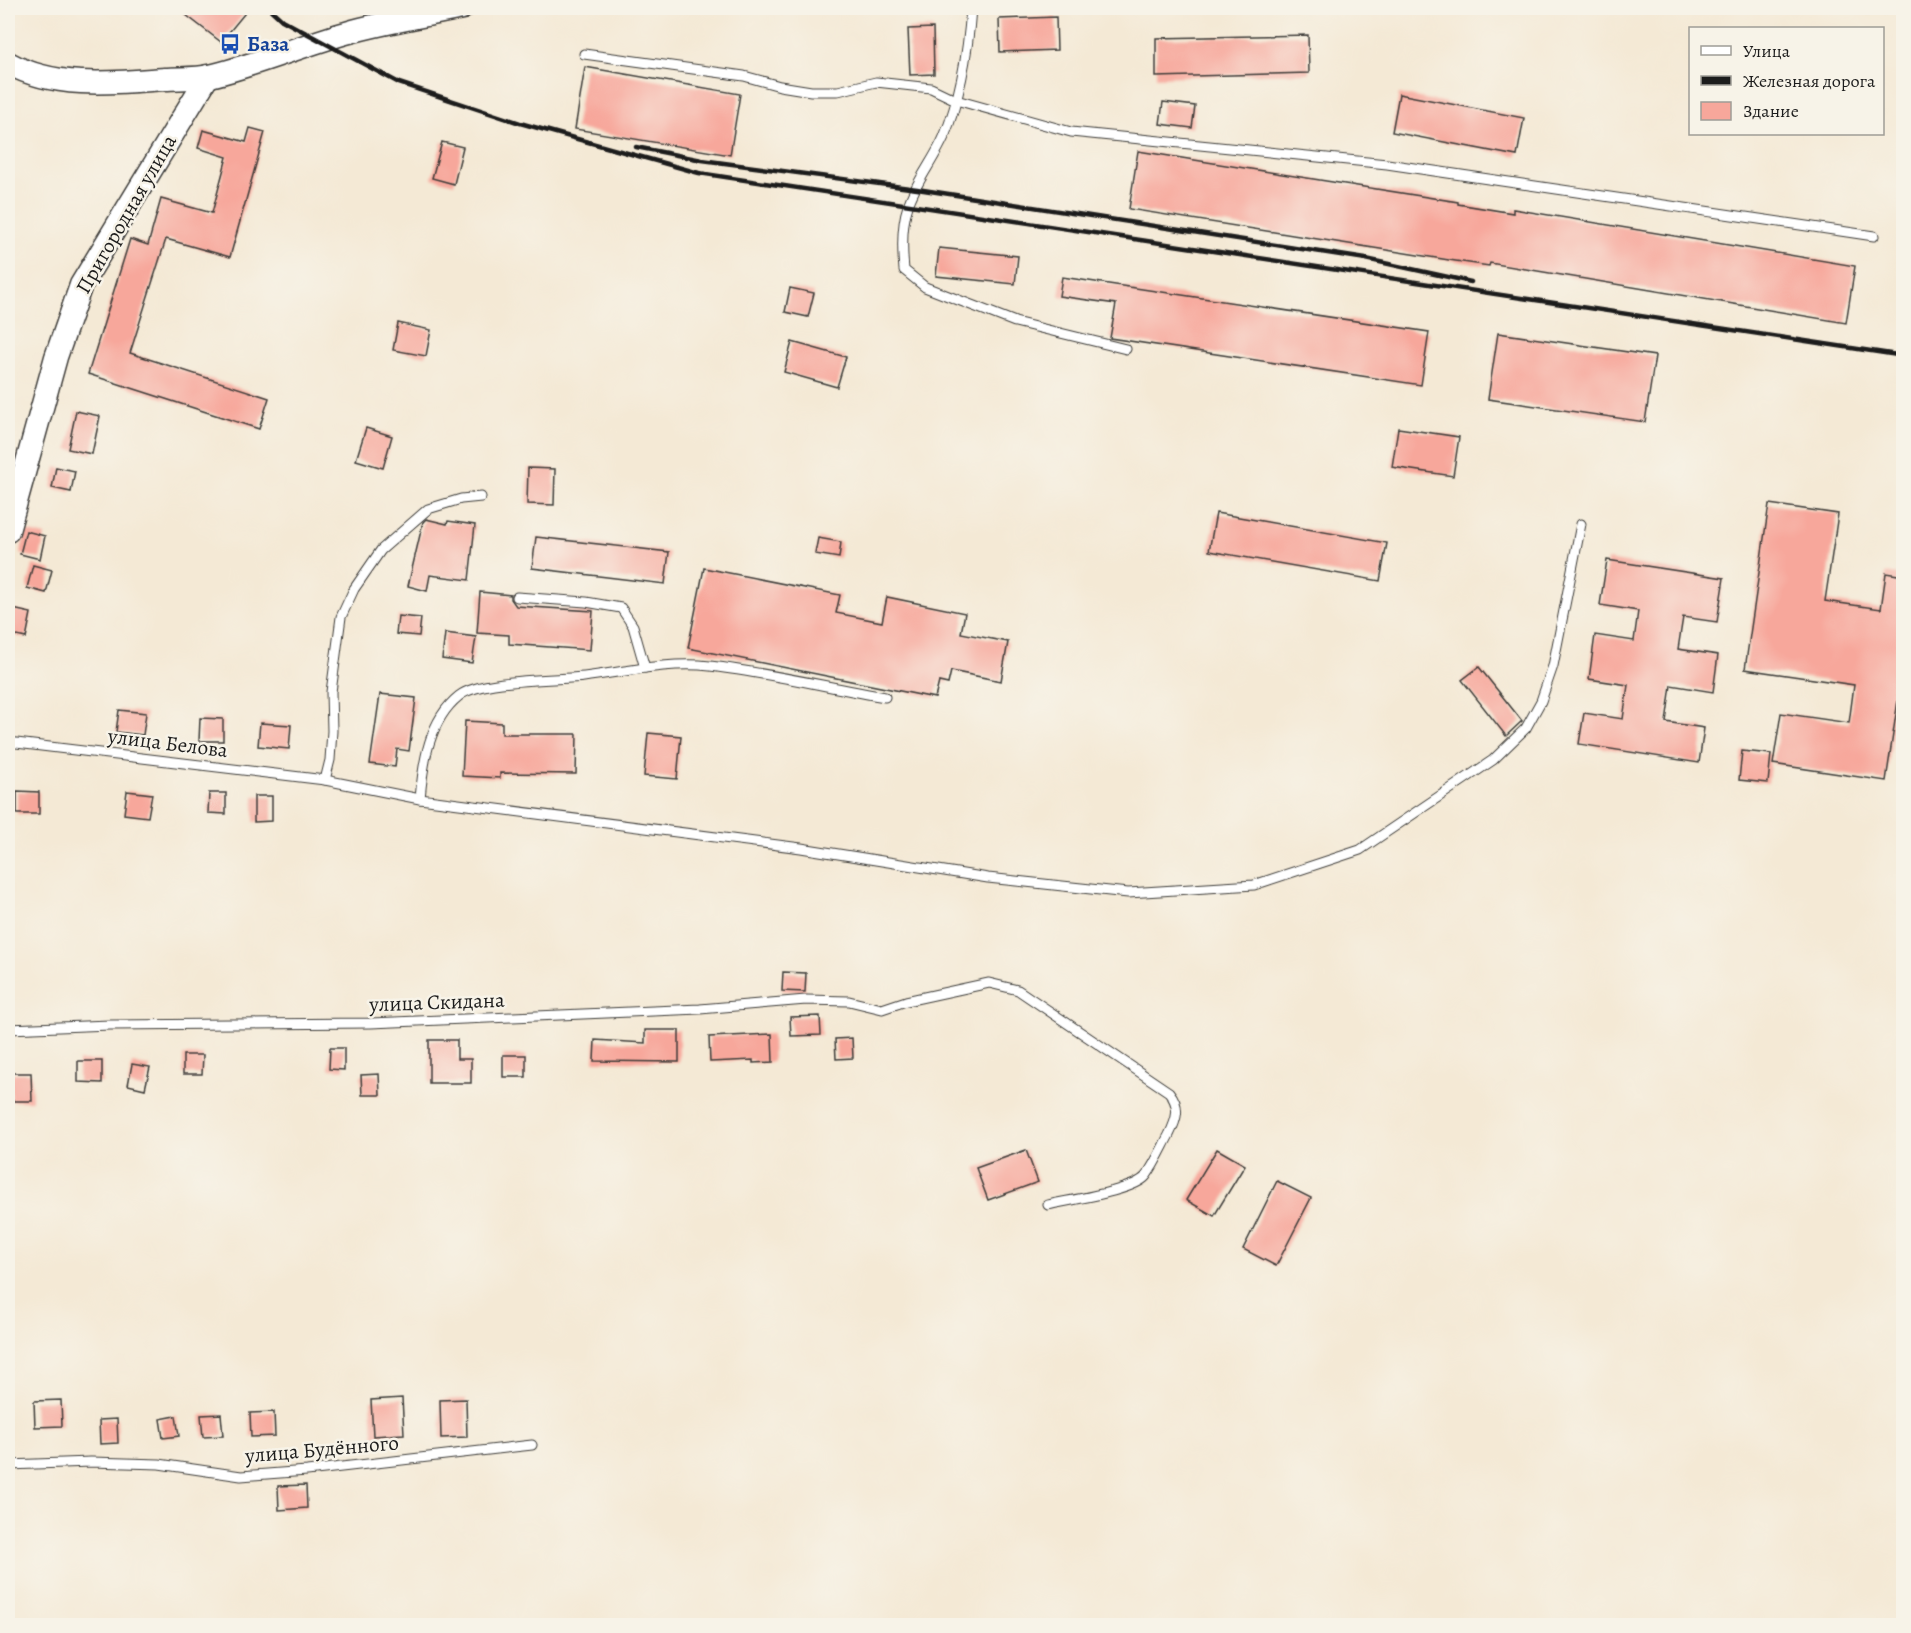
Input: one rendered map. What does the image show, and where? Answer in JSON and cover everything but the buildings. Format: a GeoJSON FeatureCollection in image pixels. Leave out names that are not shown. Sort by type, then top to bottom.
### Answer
{"type":"FeatureCollection","features":[{"type":"Feature","properties":{"kind":"street"},"geometry":{"type":"LineString","coordinates":[[8,63],[17,69],[48,78],[78,82],[118,83],[208,76],[345,33],[408,17],[462,8]]}},
{"type":"Feature","properties":{"kind":"street","name":"Пригородная улица"},"geometry":{"type":"LineString","coordinates":[[8,531],[56,357],[81,285],[208,76]]}},
{"type":"Feature","properties":{"kind":"lane"},"geometry":{"type":"LineString","coordinates":[[971,8],[968,49],[956,100],[944,137],[908,206],[902,245],[904,270],[925,287],[1015,322],[1126,349]]}},
{"type":"Feature","properties":{"kind":"lane"},"geometry":{"type":"LineString","coordinates":[[584,54],[744,76],[780,86],[811,91],[838,91],[876,82],[931,88],[956,100],[1071,132],[1387,164],[1874,236]]}},
{"type":"Feature","properties":{"kind":"lane"},"geometry":{"type":"LineString","coordinates":[[325,780],[330,760],[332,692],[341,617],[354,589],[381,550],[428,509],[461,499],[481,497]]}},
{"type":"Feature","properties":{"kind":"lane","name":"улица Белова"},"geometry":{"type":"LineString","coordinates":[[8,742],[325,780],[420,799],[801,848],[988,878],[1128,893],[1254,885],[1360,850],[1493,760],[1526,728],[1541,702],[1553,666],[1581,524]]}},
{"type":"Feature","properties":{"kind":"lane"},"geometry":{"type":"LineString","coordinates":[[517,597],[586,602],[621,608],[633,626],[645,668]]}},
{"type":"Feature","properties":{"kind":"lane"},"geometry":{"type":"LineString","coordinates":[[420,799],[423,768],[431,739],[443,713],[469,689],[529,680],[582,677],[645,668],[708,666],[885,697]]}},
{"type":"Feature","properties":{"kind":"lane","name":"улица Скидана"},"geometry":{"type":"LineString","coordinates":[[8,1029],[110,1025],[371,1023],[700,1009],[806,1000],[849,1001],[882,1009],[906,1001],[989,983],[1018,990],[1169,1092],[1176,1101],[1178,1112],[1170,1132],[1145,1178],[1128,1187],[1048,1205]]}},
{"type":"Feature","properties":{"kind":"lane","name":"улица Будённого"},"geometry":{"type":"LineString","coordinates":[[8,1465],[91,1462],[159,1464],[241,1476],[307,1471],[532,1445]]}},
{"type":"Feature","properties":{"kind":"railway"},"geometry":{"type":"LineString","coordinates":[[269,8],[282,20],[399,83],[520,123],[699,173],[1904,356]]}},
{"type":"Feature","properties":{"kind":"railway"},"geometry":{"type":"LineString","coordinates":[[636,147],[702,160],[917,189],[1366,259],[1471,282]]}},
{"type":"Feature","properties":{"kind":"place","name":"База"},"geometry":{"type":"Point","coordinates":[230,44]}}]}
